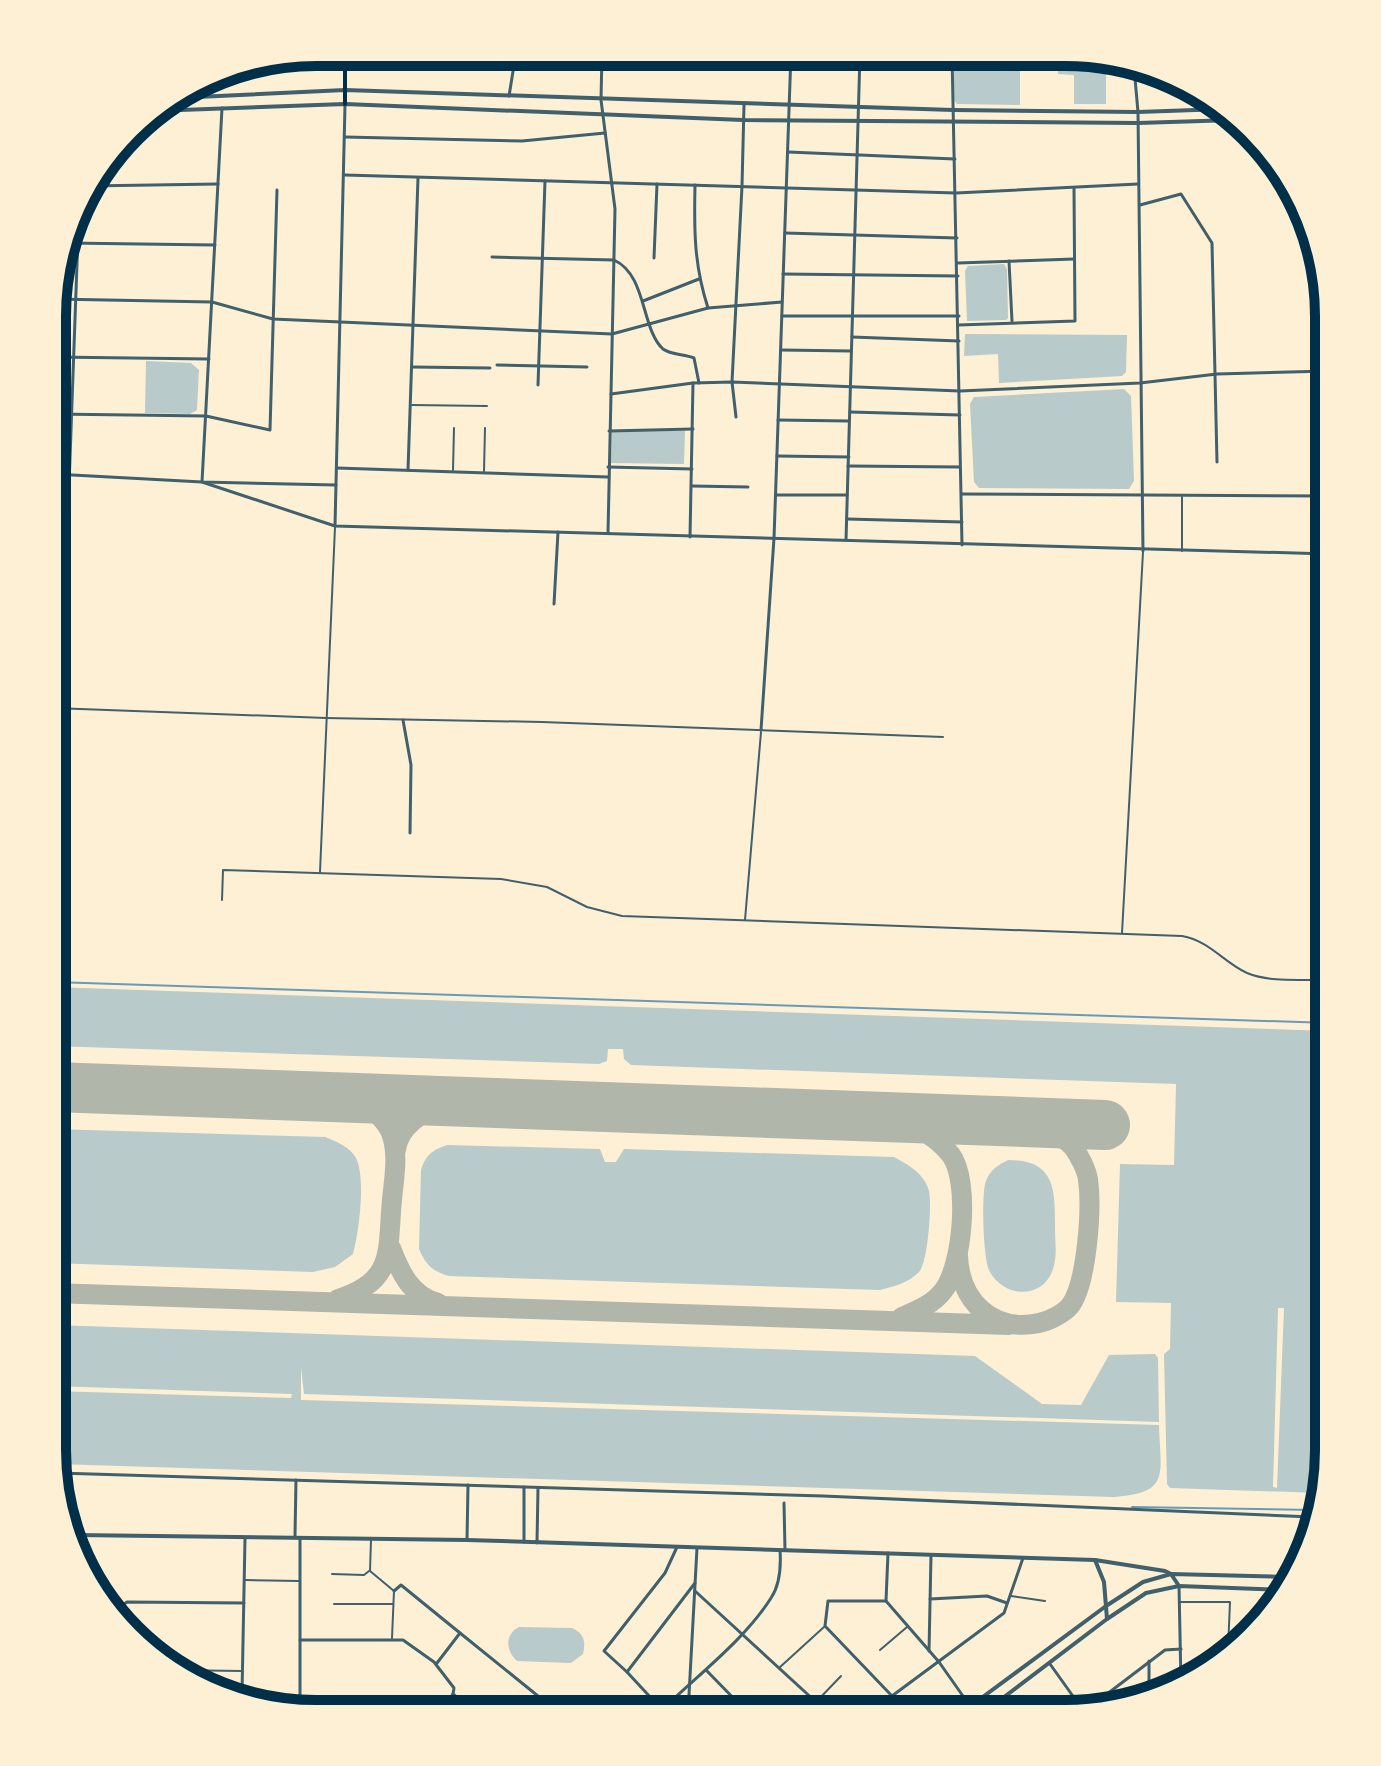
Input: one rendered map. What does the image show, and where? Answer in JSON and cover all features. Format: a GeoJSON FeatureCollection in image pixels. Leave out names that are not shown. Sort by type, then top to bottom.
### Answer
{"type":"FeatureCollection","features":[{"type":"Feature","properties":{"kind":"main road"},"geometry":{"type":"LineString","coordinates":[[345,67],[345,104]]}},
{"type":"Feature","properties":{"kind":"street"},"geometry":{"type":"LineString","coordinates":[[761,730],[776,495],[790,66]]}},
{"type":"Feature","properties":{"kind":"street"},"geometry":{"type":"LineString","coordinates":[[846,540],[860,66]]}},
{"type":"Feature","properties":{"kind":"street"},"geometry":{"type":"LineString","coordinates":[[952,66],[962,545]]}},
{"type":"Feature","properties":{"kind":"street"},"geometry":{"type":"LineString","coordinates":[[509,96],[514,67]]}},
{"type":"Feature","properties":{"kind":"street"},"geometry":{"type":"LineString","coordinates":[[602,67],[601,100],[612,183],[614,260],[608,533]]}},
{"type":"Feature","properties":{"kind":"street"},"geometry":{"type":"LineString","coordinates":[[1135,77],[1138,112],[1143,551]]}},
{"type":"Feature","properties":{"kind":"street"},"geometry":{"type":"LineString","coordinates":[[195,97],[345,90],[953,110],[1206,110]]}},
{"type":"Feature","properties":{"kind":"street"},"geometry":{"type":"LineString","coordinates":[[335,526],[345,104]]}},
{"type":"Feature","properties":{"kind":"street"},"geometry":{"type":"LineString","coordinates":[[174,110],[345,104],[743,120],[1138,123],[1220,120]]}},
{"type":"Feature","properties":{"kind":"street"},"geometry":{"type":"LineString","coordinates":[[736,417],[732,382],[744,105]]}},
{"type":"Feature","properties":{"kind":"street"},"geometry":{"type":"LineString","coordinates":[[202,482],[222,108]]}},
{"type":"Feature","properties":{"kind":"street"},"geometry":{"type":"LineString","coordinates":[[345,137],[522,141],[605,133]]}},
{"type":"Feature","properties":{"kind":"street"},"geometry":{"type":"LineString","coordinates":[[788,152],[955,159]]}},
{"type":"Feature","properties":{"kind":"street"},"geometry":{"type":"LineString","coordinates":[[345,175],[956,193],[1138,184]]}},
{"type":"Feature","properties":{"kind":"street"},"geometry":{"type":"LineString","coordinates":[[408,470],[418,177]]}},
{"type":"Feature","properties":{"kind":"street"},"geometry":{"type":"LineString","coordinates":[[538,385],[545,180]]}},
{"type":"Feature","properties":{"kind":"street"},"geometry":{"type":"LineString","coordinates":[[102,186],[218,184]]}},
{"type":"Feature","properties":{"kind":"street"},"geometry":{"type":"LineString","coordinates":[[654,258],[657,184]]}},
{"type":"Feature","properties":{"kind":"street"},"geometry":{"type":"LineString","coordinates":[[695,185],[694,251],[708,308]]}},
{"type":"Feature","properties":{"kind":"street"},"geometry":{"type":"LineString","coordinates":[[959,325],[1075,321],[1074,189]]}},
{"type":"Feature","properties":{"kind":"street"},"geometry":{"type":"LineString","coordinates":[[66,414],[206,416],[270,430],[277,190]]}},
{"type":"Feature","properties":{"kind":"street"},"geometry":{"type":"LineString","coordinates":[[1139,206],[1181,194],[1212,243],[1217,462]]}},
{"type":"Feature","properties":{"kind":"street"},"geometry":{"type":"LineString","coordinates":[[785,233],[957,238]]}},
{"type":"Feature","properties":{"kind":"street"},"geometry":{"type":"LineString","coordinates":[[66,569],[78,239]]}},
{"type":"Feature","properties":{"kind":"street"},"geometry":{"type":"LineString","coordinates":[[78,244],[215,245]]}},
{"type":"Feature","properties":{"kind":"street"},"geometry":{"type":"LineString","coordinates":[[492,257],[614,260],[626,267],[659,344],[667,352],[694,358],[696,383],[690,537]]}},
{"type":"Feature","properties":{"kind":"street"},"geometry":{"type":"LineString","coordinates":[[958,263],[1075,259]]}},
{"type":"Feature","properties":{"kind":"street"},"geometry":{"type":"LineString","coordinates":[[1009,261],[1012,323]]}},
{"type":"Feature","properties":{"kind":"street"},"geometry":{"type":"LineString","coordinates":[[783,274],[958,276]]}},
{"type":"Feature","properties":{"kind":"street"},"geometry":{"type":"LineString","coordinates":[[643,301],[699,279]]}},
{"type":"Feature","properties":{"kind":"street"},"geometry":{"type":"LineString","coordinates":[[67,300],[212,302],[273,319],[612,334],[708,308],[782,302]]}},
{"type":"Feature","properties":{"kind":"street"},"geometry":{"type":"LineString","coordinates":[[782,316],[959,316]]}},
{"type":"Feature","properties":{"kind":"street"},"geometry":{"type":"LineString","coordinates":[[852,337],[959,341]]}},
{"type":"Feature","properties":{"kind":"street"},"geometry":{"type":"LineString","coordinates":[[781,350],[851,351]]}},
{"type":"Feature","properties":{"kind":"street"},"geometry":{"type":"LineString","coordinates":[[66,357],[209,359]]}},
{"type":"Feature","properties":{"kind":"street"},"geometry":{"type":"LineString","coordinates":[[497,365],[587,367]]}},
{"type":"Feature","properties":{"kind":"street"},"geometry":{"type":"LineString","coordinates":[[412,367],[490,368]]}},
{"type":"Feature","properties":{"kind":"street"},"geometry":{"type":"LineString","coordinates":[[611,394],[696,383],[960,391],[1140,383],[1217,374],[1315,371]]}},
{"type":"Feature","properties":{"kind":"street"},"geometry":{"type":"LineString","coordinates":[[850,412],[960,415]]}},
{"type":"Feature","properties":{"kind":"street"},"geometry":{"type":"LineString","coordinates":[[778,420],[849,421]]}},
{"type":"Feature","properties":{"kind":"street"},"geometry":{"type":"LineString","coordinates":[[609,431],[693,429]]}},
{"type":"Feature","properties":{"kind":"street"},"geometry":{"type":"LineString","coordinates":[[777,456],[849,457]]}},
{"type":"Feature","properties":{"kind":"street"},"geometry":{"type":"LineString","coordinates":[[848,466],[961,467]]}},
{"type":"Feature","properties":{"kind":"street"},"geometry":{"type":"LineString","coordinates":[[608,467],[693,469]]}},
{"type":"Feature","properties":{"kind":"street"},"geometry":{"type":"LineString","coordinates":[[337,468],[608,477]]}},
{"type":"Feature","properties":{"kind":"street"},"geometry":{"type":"LineString","coordinates":[[66,474],[202,482],[336,485]]}},
{"type":"Feature","properties":{"kind":"street"},"geometry":{"type":"LineString","coordinates":[[202,482],[335,526],[1315,554]]}},
{"type":"Feature","properties":{"kind":"street"},"geometry":{"type":"LineString","coordinates":[[692,486],[748,487]]}},
{"type":"Feature","properties":{"kind":"street"},"geometry":{"type":"LineString","coordinates":[[962,494],[1315,496]]}},
{"type":"Feature","properties":{"kind":"street"},"geometry":{"type":"LineString","coordinates":[[776,495],[847,495]]}},
{"type":"Feature","properties":{"kind":"street"},"geometry":{"type":"LineString","coordinates":[[847,519],[962,522]]}},
{"type":"Feature","properties":{"kind":"street"},"geometry":{"type":"LineString","coordinates":[[554,604],[558,532]]}},
{"type":"Feature","properties":{"kind":"street"},"geometry":{"type":"LineString","coordinates":[[403,720],[411,765],[410,833]]}},
{"type":"Feature","properties":{"kind":"street"},"geometry":{"type":"LineString","coordinates":[[67,1473],[588,1489],[1305,1517]]}},
{"type":"Feature","properties":{"kind":"street"},"geometry":{"type":"LineString","coordinates":[[296,1480],[300,1699]]}},
{"type":"Feature","properties":{"kind":"street"},"geometry":{"type":"LineString","coordinates":[[467,1540],[468,1485]]}},
{"type":"Feature","properties":{"kind":"street"},"geometry":{"type":"LineString","coordinates":[[524,1487],[524,1542]]}},
{"type":"Feature","properties":{"kind":"street"},"geometry":{"type":"LineString","coordinates":[[537,1543],[538,1488]]}},
{"type":"Feature","properties":{"kind":"street"},"geometry":{"type":"LineString","coordinates":[[674,1699],[742,1633],[773,1596],[781,1566],[784,1503]]}},
{"type":"Feature","properties":{"kind":"street"},"geometry":{"type":"LineString","coordinates":[[81,1535],[467,1540],[931,1554],[1095,1560],[1144,1566],[1171,1574],[1280,1577]]}},
{"type":"Feature","properties":{"kind":"street"},"geometry":{"type":"LineString","coordinates":[[242,1689],[245,1536]]}},
{"type":"Feature","properties":{"kind":"street"},"geometry":{"type":"LineString","coordinates":[[651,1699],[604,1651],[665,1573],[677,1547]]}},
{"type":"Feature","properties":{"kind":"street"},"geometry":{"type":"LineString","coordinates":[[689,1699],[697,1548]]}},
{"type":"Feature","properties":{"kind":"street"},"geometry":{"type":"LineString","coordinates":[[888,1553],[886,1601],[939,1662],[965,1699]]}},
{"type":"Feature","properties":{"kind":"street"},"geometry":{"type":"LineString","coordinates":[[929,1651],[931,1554]]}},
{"type":"Feature","properties":{"kind":"street"},"geometry":{"type":"LineString","coordinates":[[888,1699],[1004,1613],[1023,1558]]}},
{"type":"Feature","properties":{"kind":"street"},"geometry":{"type":"LineString","coordinates":[[1095,1560],[1104,1582],[1107,1619]]}},
{"type":"Feature","properties":{"kind":"street"},"geometry":{"type":"LineString","coordinates":[[1171,1574],[1179,1586],[1181,1671]]}},
{"type":"Feature","properties":{"kind":"street"},"geometry":{"type":"LineString","coordinates":[[980,1699],[1106,1606],[1143,1582],[1171,1574]]}},
{"type":"Feature","properties":{"kind":"street"},"geometry":{"type":"LineString","coordinates":[[627,1672],[695,1583]]}},
{"type":"Feature","properties":{"kind":"street"},"geometry":{"type":"LineString","coordinates":[[394,1591],[401,1585],[542,1699]]}},
{"type":"Feature","properties":{"kind":"street"},"geometry":{"type":"LineString","coordinates":[[1001,1699],[1146,1593],[1179,1586],[1273,1589]]}},
{"type":"Feature","properties":{"kind":"street"},"geometry":{"type":"LineString","coordinates":[[695,1591],[813,1699]]}},
{"type":"Feature","properties":{"kind":"street"},"geometry":{"type":"LineString","coordinates":[[930,1599],[987,1596],[1007,1603]]}},
{"type":"Feature","properties":{"kind":"street"},"geometry":{"type":"LineString","coordinates":[[886,1601],[828,1601],[825,1626],[892,1696]]}},
{"type":"Feature","properties":{"kind":"street"},"geometry":{"type":"LineString","coordinates":[[121,1606],[127,1602],[244,1603]]}},
{"type":"Feature","properties":{"kind":"street"},"geometry":{"type":"LineString","coordinates":[[436,1664],[460,1633]]}},
{"type":"Feature","properties":{"kind":"street"},"geometry":{"type":"LineString","coordinates":[[300,1640],[403,1640],[436,1664],[454,1688],[450,1699]]}},
{"type":"Feature","properties":{"kind":"street"},"geometry":{"type":"LineString","coordinates":[[1105,1696],[1165,1650],[1181,1649]]}},
{"type":"Feature","properties":{"kind":"street"},"geometry":{"type":"LineString","coordinates":[[1149,1661],[1149,1685]]}},
{"type":"Feature","properties":{"kind":"street"},"geometry":{"type":"LineString","coordinates":[[1049,1663],[1074,1699]]}},
{"type":"Feature","properties":{"kind":"street"},"geometry":{"type":"LineString","coordinates":[[706,1669],[735,1699]]}},
{"type":"Feature","properties":{"kind":"street"},"geometry":{"type":"LineString","coordinates":[[453,1694],[459,1699]]}},
{"type":"Feature","properties":{"kind":"lane"},"geometry":{"type":"LineString","coordinates":[[411,405],[487,406]]}},
{"type":"Feature","properties":{"kind":"lane"},"geometry":{"type":"LineString","coordinates":[[453,472],[454,428]]}},
{"type":"Feature","properties":{"kind":"lane"},"geometry":{"type":"LineString","coordinates":[[484,472],[485,428]]}},
{"type":"Feature","properties":{"kind":"lane"},"geometry":{"type":"LineString","coordinates":[[1182,496],[1182,551]]}},
{"type":"Feature","properties":{"kind":"lane"},"geometry":{"type":"LineString","coordinates":[[320,872],[335,526]]}},
{"type":"Feature","properties":{"kind":"lane"},"geometry":{"type":"LineString","coordinates":[[1122,934],[1143,551]]}},
{"type":"Feature","properties":{"kind":"lane"},"geometry":{"type":"LineString","coordinates":[[66,708],[943,737]]}},
{"type":"Feature","properties":{"kind":"lane"},"geometry":{"type":"LineString","coordinates":[[745,920],[761,730]]}},
{"type":"Feature","properties":{"kind":"lane"},"geometry":{"type":"LineString","coordinates":[[222,900],[223,870],[522,881],[547,887],[609,914],[1195,938],[1235,967],[1260,977],[1314,979]]}},
{"type":"Feature","properties":{"kind":"lane"},"geometry":{"type":"LineString","coordinates":[[370,1571],[371,1538]]}},
{"type":"Feature","properties":{"kind":"lane"},"geometry":{"type":"LineString","coordinates":[[332,1574],[364,1575],[370,1571]]}},
{"type":"Feature","properties":{"kind":"lane"},"geometry":{"type":"LineString","coordinates":[[370,1571],[394,1591],[392,1640]]}},
{"type":"Feature","properties":{"kind":"lane"},"geometry":{"type":"LineString","coordinates":[[244,1580],[300,1581]]}},
{"type":"Feature","properties":{"kind":"lane"},"geometry":{"type":"LineString","coordinates":[[1010,1596],[1045,1601]]}},
{"type":"Feature","properties":{"kind":"lane"},"geometry":{"type":"LineString","coordinates":[[1180,1602],[1230,1602],[1228,1638]]}},
{"type":"Feature","properties":{"kind":"lane"},"geometry":{"type":"LineString","coordinates":[[334,1604],[394,1604]]}},
{"type":"Feature","properties":{"kind":"lane"},"geometry":{"type":"LineString","coordinates":[[779,1668],[825,1626]]}},
{"type":"Feature","properties":{"kind":"lane"},"geometry":{"type":"LineString","coordinates":[[880,1650],[907,1626]]}},
{"type":"Feature","properties":{"kind":"lane"},"geometry":{"type":"LineString","coordinates":[[199,1670],[243,1671]]}},
{"type":"Feature","properties":{"kind":"lane"},"geometry":{"type":"LineString","coordinates":[[819,1699],[841,1676]]}},
{"type":"Feature","properties":{"kind":"shaded area"},"geometry":{"type":"Polygon","coordinates":[[[954,66],[1020,66],[1020,105],[957,104],[954,100],[954,66]]]}},
{"type":"Feature","properties":{"kind":"shaded area"},"geometry":{"type":"Polygon","coordinates":[[[1058,66],[1106,70],[1106,104],[1074,104],[1074,75],[1058,74],[1058,66]]]}},
{"type":"Feature","properties":{"kind":"shaded area"},"geometry":{"type":"Polygon","coordinates":[[[1004,264],[1007,269],[1008,318],[967,321],[965,271],[968,266],[1004,264]]]}},
{"type":"Feature","properties":{"kind":"shaded area"},"geometry":{"type":"Polygon","coordinates":[[[965,334],[1127,335],[1126,372],[1122,376],[999,383],[998,354],[964,356],[965,334]]]}},
{"type":"Feature","properties":{"kind":"shaded area"},"geometry":{"type":"Polygon","coordinates":[[[146,361],[191,363],[199,370],[197,410],[190,414],[145,413],[146,361]]]}},
{"type":"Feature","properties":{"kind":"shaded area"},"geometry":{"type":"Polygon","coordinates":[[[1124,389],[1131,396],[1134,481],[1129,489],[979,488],[974,482],[970,404],[974,397],[1124,389]]]}},
{"type":"Feature","properties":{"kind":"shaded area"},"geometry":{"type":"Polygon","coordinates":[[[612,431],[685,431],[684,464],[611,463],[612,431]]]}},
{"type":"Feature","properties":{"kind":"shaded area"},"geometry":{"type":"Polygon","coordinates":[[[66,987],[1314,1030],[1314,1467],[1311,1493],[1170,1488],[1167,1484],[1164,1354],[1170,1349],[1171,1303],[1116,1302],[1120,1164],[1174,1165],[1176,1084],[631,1065],[624,1059],[623,1049],[608,1049],[607,1061],[599,1064],[66,1046],[66,987]],[[1278,1308],[1273,1487],[1277,1488],[1284,1308],[1278,1308]]]}},
{"type":"Feature","properties":{"kind":"shaded area"},"geometry":{"type":"Polygon","coordinates":[[[66,1129],[325,1137],[342,1145],[356,1158],[361,1178],[353,1254],[335,1267],[313,1272],[66,1263],[66,1129]]]}},
{"type":"Feature","properties":{"kind":"shaded area"},"geometry":{"type":"Polygon","coordinates":[[[447,1145],[600,1149],[605,1162],[616,1162],[624,1149],[894,1157],[920,1175],[929,1191],[930,1220],[925,1257],[915,1276],[880,1290],[449,1276],[430,1267],[419,1249],[421,1170],[430,1154],[447,1145]]]}},
{"type":"Feature","properties":{"kind":"shaded area"},"geometry":{"type":"Polygon","coordinates":[[[1008,1160],[1036,1165],[1044,1171],[1053,1190],[1054,1265],[1043,1284],[1025,1292],[1006,1288],[997,1281],[988,1266],[984,1242],[986,1181],[995,1168],[1008,1160]]]}},
{"type":"Feature","properties":{"kind":"shaded area"},"geometry":{"type":"Polygon","coordinates":[[[66,1325],[975,1356],[1042,1404],[1081,1405],[1109,1355],[1155,1354],[1158,1358],[1159,1422],[304,1394],[301,1367],[301,1400],[1159,1425],[1160,1468],[1159,1478],[1146,1491],[1114,1497],[67,1464],[66,1391],[291,1398],[292,1394],[66,1386],[66,1325]]]}},
{"type":"Feature","properties":{"kind":"shaded area"},"geometry":{"type":"Polygon","coordinates":[[[519,1627],[572,1628],[583,1638],[583,1654],[571,1663],[517,1661],[508,1643],[511,1634],[519,1627]]]}},
{"type":"Feature","properties":{"kind":"waterway"},"geometry":{"type":"LineString","coordinates":[[66,982],[1314,1023]]}},
{"type":"Feature","properties":{"kind":"waterway"},"geometry":{"type":"LineString","coordinates":[[1132,1507],[1307,1510]]}},
{"type":"Feature","properties":{"kind":"taxiway"},"geometry":{"type":"LineString","coordinates":[[338,1299],[357,1292],[379,1273],[385,1262],[390,1234],[395,1149],[385,1122],[356,1097]]}},
{"type":"Feature","properties":{"kind":"taxiway"},"geometry":{"type":"LineString","coordinates":[[396,1150],[398,1140],[409,1124],[435,1107],[453,1100]]}},
{"type":"Feature","properties":{"kind":"taxiway"},"geometry":{"type":"LineString","coordinates":[[896,1117],[926,1133],[951,1155],[961,1184],[962,1203],[959,1244],[950,1279],[934,1300],[902,1317]]}},
{"type":"Feature","properties":{"kind":"taxiway"},"geometry":{"type":"LineString","coordinates":[[958,1256],[960,1272],[972,1300],[993,1318],[1007,1323],[1022,1325],[1047,1321],[1067,1309],[1076,1295],[1087,1245],[1087,1176],[1080,1158],[1069,1143],[1031,1122]]}},
{"type":"Feature","properties":{"kind":"taxiway"},"geometry":{"type":"LineString","coordinates":[[391,1248],[414,1289],[438,1303]]}},
{"type":"Feature","properties":{"kind":"taxiway"},"geometry":{"type":"LineString","coordinates":[[66,1293],[1009,1325]]}},
{"type":"Feature","properties":{"kind":"runway"},"geometry":{"type":"LineString","coordinates":[[66,1087],[1105,1125]]}}]}
